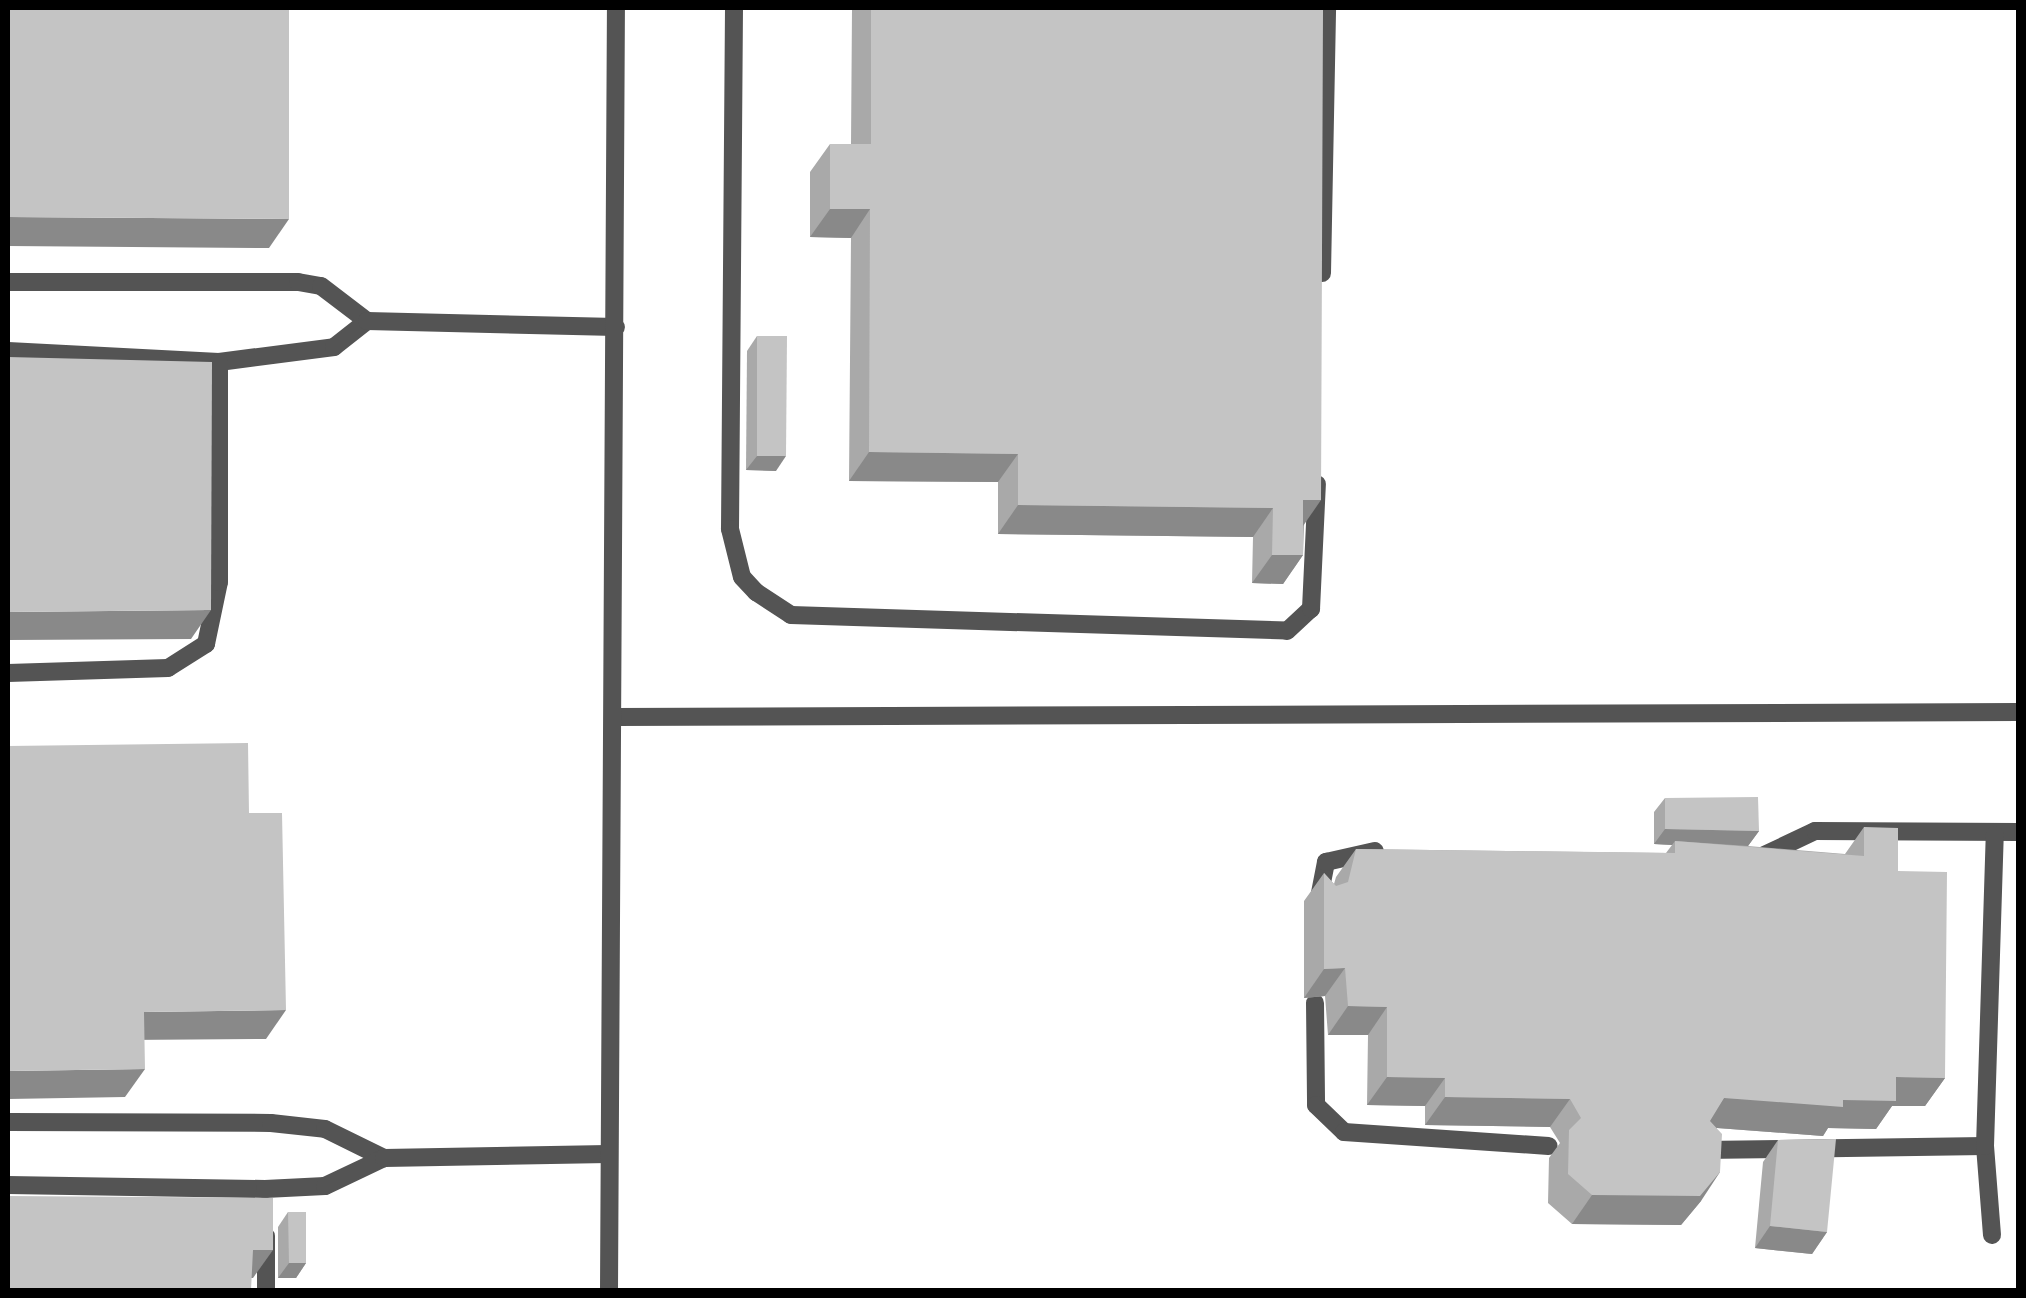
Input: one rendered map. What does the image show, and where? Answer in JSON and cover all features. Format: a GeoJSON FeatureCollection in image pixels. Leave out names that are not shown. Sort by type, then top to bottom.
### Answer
{"type":"FeatureCollection","features":[{"type":"Feature","properties":{"kind":"lane"},"geometry":{"type":"LineString","coordinates":[[609,1290],[616,8]]}},
{"type":"Feature","properties":{"kind":"lane"},"geometry":{"type":"LineString","coordinates":[[734,8],[730,529],[742,578],[756,592],[791,616],[1287,631],[1311,608],[1318,459]]}},
{"type":"Feature","properties":{"kind":"lane"},"geometry":{"type":"LineString","coordinates":[[1321,302],[1327,8]]}},
{"type":"Feature","properties":{"kind":"lane"},"geometry":{"type":"LineString","coordinates":[[8,282],[298,282],[320,286],[367,321],[616,327]]}},
{"type":"Feature","properties":{"kind":"lane"},"geometry":{"type":"LineString","coordinates":[[8,351],[219,362],[334,347],[367,321]]}},
{"type":"Feature","properties":{"kind":"lane"},"geometry":{"type":"LineString","coordinates":[[8,673],[168,668],[206,644],[218,582],[219,362]]}},
{"type":"Feature","properties":{"kind":"lane"},"geometry":{"type":"LineString","coordinates":[[615,717],[2018,712]]}},
{"type":"Feature","properties":{"kind":"lane"},"geometry":{"type":"LineString","coordinates":[[1740,858],[1760,859],[1815,831],[1995,835],[2018,832]]}},
{"type":"Feature","properties":{"kind":"lane"},"geometry":{"type":"LineString","coordinates":[[1992,1235],[1986,1146],[1995,835]]}},
{"type":"Feature","properties":{"kind":"lane"},"geometry":{"type":"LineString","coordinates":[[1318,902],[1326,862],[1344,851],[1403,852]]}},
{"type":"Feature","properties":{"kind":"lane"},"geometry":{"type":"LineString","coordinates":[[1315,1003],[1316,1105],[1344,1132],[1549,1146]]}},
{"type":"Feature","properties":{"kind":"lane"},"geometry":{"type":"LineString","coordinates":[[8,1122],[271,1123],[324,1130],[384,1158]]}},
{"type":"Feature","properties":{"kind":"lane"},"geometry":{"type":"LineString","coordinates":[[1703,1150],[1986,1146]]}},
{"type":"Feature","properties":{"kind":"lane"},"geometry":{"type":"LineString","coordinates":[[8,1185],[265,1189],[325,1186],[384,1158],[608,1154]]}},
{"type":"Feature","properties":{"kind":"lane"},"geometry":{"type":"LineString","coordinates":[[265,1189],[266,1290]]}},
{"type":"Feature","properties":{"kind":"building"},"geometry":{"type":"Polygon","coordinates":[[[8,8],[289,8],[289,219],[8,217],[8,8]]]}},
{"type":"Feature","properties":{"kind":"building"},"geometry":{"type":"Polygon","coordinates":[[[871,8],[1323,8],[1321,500],[1303,500],[1303,555],[1272,555],[1273,508],[1018,505],[1018,454],[869,452],[870,209],[830,209],[830,144],[871,144],[871,8]]]}},
{"type":"Feature","properties":{"kind":"building"},"geometry":{"type":"Polygon","coordinates":[[[757,336],[787,336],[786,456],[757,456],[757,336]]]}},
{"type":"Feature","properties":{"kind":"building"},"geometry":{"type":"Polygon","coordinates":[[[8,357],[212,362],[211,610],[8,612],[8,357]]]}},
{"type":"Feature","properties":{"kind":"building"},"geometry":{"type":"Polygon","coordinates":[[[248,743],[249,813],[282,813],[286,1010],[144,1012],[145,1069],[8,1071],[8,746],[248,743]]]}},
{"type":"Feature","properties":{"kind":"building"},"geometry":{"type":"Polygon","coordinates":[[[1758,797],[1759,831],[1665,829],[1665,798],[1758,797]]]}},
{"type":"Feature","properties":{"kind":"building"},"geometry":{"type":"Polygon","coordinates":[[[1864,827],[1898,828],[1898,871],[1947,872],[1945,1078],[1896,1077],[1896,1101],[1843,1100],[1843,1107],[1724,1098],[1710,1121],[1722,1134],[1720,1172],[1700,1196],[1592,1195],[1568,1174],[1569,1130],[1581,1118],[1570,1099],[1445,1097],[1445,1078],[1387,1077],[1387,1007],[1348,1006],[1345,968],[1324,969],[1324,873],[1336,886],[1348,882],[1356,849],[1675,853],[1675,841],[1864,856],[1864,827]]]}},
{"type":"Feature","properties":{"kind":"building"},"geometry":{"type":"Polygon","coordinates":[[[1836,1139],[1827,1232],[1770,1226],[1778,1140],[1836,1139]]]}},
{"type":"Feature","properties":{"kind":"building"},"geometry":{"type":"Polygon","coordinates":[[[8,1196],[273,1198],[273,1250],[253,1250],[251,1290],[8,1290],[8,1196]]]}},
{"type":"Feature","properties":{"kind":"building"},"geometry":{"type":"Polygon","coordinates":[[[288,1212],[306,1212],[306,1263],[289,1263],[288,1212]]]}}]}
